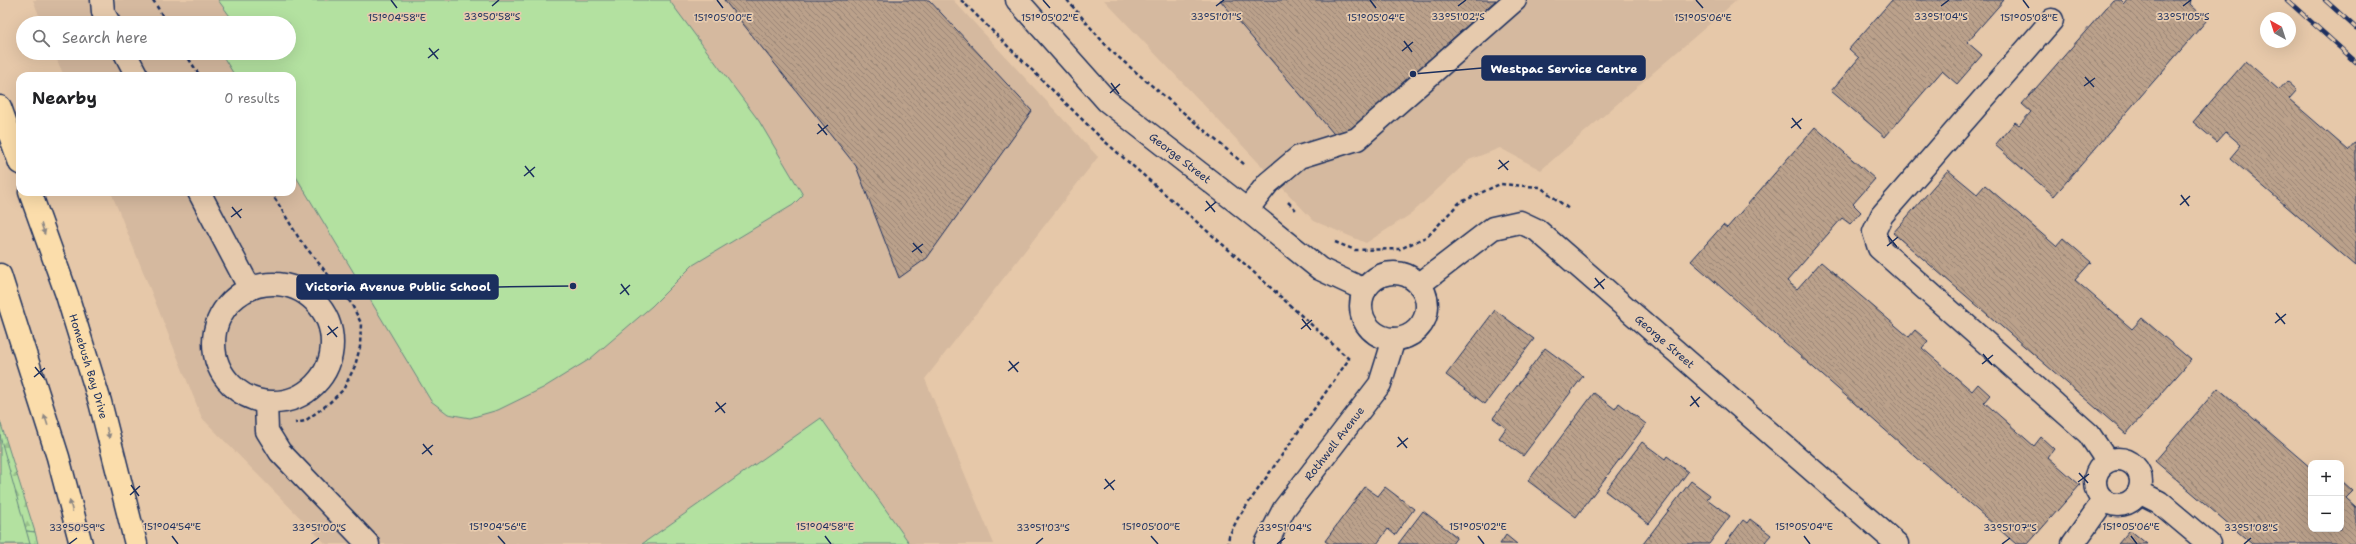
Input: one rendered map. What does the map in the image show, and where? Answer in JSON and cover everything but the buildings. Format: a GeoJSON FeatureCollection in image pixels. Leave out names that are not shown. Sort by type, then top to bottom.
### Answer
{"type":"FeatureCollection","features":[{"type":"Feature","properties":{"kind":"highway"},"geometry":{"type":"LineString","coordinates":[[0,106],[16,152]]}},
{"type":"Feature","properties":{"kind":"highway","name":"Homebush Bay Drive"},"geometry":{"type":"LineString","coordinates":[[31,196],[67,295],[100,402],[136,544]]}},
{"type":"Feature","properties":{"kind":"highway"},"geometry":{"type":"LineString","coordinates":[[0,275],[58,457],[81,544]]}},
{"type":"Feature","properties":{"kind":"street"},"geometry":{"type":"LineString","coordinates":[[102,0],[106,16]]}},
{"type":"Feature","properties":{"kind":"street","name":"George Street"},"geometry":{"type":"LineString","coordinates":[[1017,0],[1107,102],[1247,210],[1320,269],[1365,290]]}},
{"type":"Feature","properties":{"kind":"street"},"geometry":{"type":"LineString","coordinates":[[1247,210],[1268,183],[1299,157],[1357,139],[1514,0]]}},
{"type":"Feature","properties":{"kind":"street"},"geometry":{"type":"LineString","coordinates":[[2052,20],[1882,215],[1874,232],[1879,248],[2089,434],[2107,461]]}},
{"type":"Feature","properties":{"kind":"street"},"geometry":{"type":"LineString","coordinates":[[129,60],[136,72]]}},
{"type":"Feature","properties":{"kind":"street"},"geometry":{"type":"LineString","coordinates":[[201,196],[250,289]]}},
{"type":"Feature","properties":{"kind":"street","name":"George Street"},"geometry":{"type":"LineString","coordinates":[[1420,284],[1493,228],[1520,222],[1537,230],[1897,544]]}},
{"type":"Feature","properties":{"kind":"street"},"geometry":{"type":"LineString","coordinates":[[1391,272],[1411,277],[1420,284],[1425,293],[1428,304],[1422,324],[1405,338],[1394,339],[1378,334],[1366,323],[1362,313],[1361,301],[1365,290],[1371,282],[1391,272]]}},
{"type":"Feature","properties":{"kind":"street"},"geometry":{"type":"LineString","coordinates":[[280,284],[296,288],[309,296],[320,306],[328,320],[332,335],[332,350],[328,365],[321,379],[310,390],[297,398],[282,402],[266,402],[251,399],[226,381],[219,367],[214,352],[214,336],[218,321],[225,308],[236,296],[250,289],[265,285],[280,284]]}},
{"type":"Feature","properties":{"kind":"street","name":"Rothwell Avenue"},"geometry":{"type":"LineString","coordinates":[[1266,544],[1284,509],[1380,384],[1394,339]]}},
{"type":"Feature","properties":{"kind":"street"},"geometry":{"type":"LineString","coordinates":[[266,402],[267,430],[280,452],[368,544]]}},
{"type":"Feature","properties":{"kind":"street"},"geometry":{"type":"LineString","coordinates":[[2119,458],[2128,461],[2140,474],[2141,483],[2138,492],[2133,499],[2125,504],[2116,505],[2104,500],[2096,489],[2094,480],[2097,471],[2107,461],[2119,458]]}},
{"type":"Feature","properties":{"kind":"street"},"geometry":{"type":"LineString","coordinates":[[2138,492],[2159,502],[2209,544]]}},
{"type":"Feature","properties":{"kind":"street"},"geometry":{"type":"LineString","coordinates":[[2073,544],[2104,500]]}},
{"type":"Feature","properties":{"kind":"path"},"geometry":{"type":"LineString","coordinates":[[153,0],[163,16]]}},
{"type":"Feature","properties":{"kind":"path"},"geometry":{"type":"LineString","coordinates":[[961,0],[1102,139],[1237,257],[1349,360],[1238,518],[1228,536],[1228,544]]}},
{"type":"Feature","properties":{"kind":"path"},"geometry":{"type":"LineString","coordinates":[[190,60],[197,72]]}},
{"type":"Feature","properties":{"kind":"path"},"geometry":{"type":"LineString","coordinates":[[267,430],[305,421],[328,404],[343,390],[355,366],[360,346],[360,323],[351,303],[300,240],[273,196]]}},
{"type":"Feature","properties":{"kind":"shaded area"},"geometry":{"type":"Polygon","coordinates":[[[33,0],[953,0],[1098,157],[925,379],[994,544],[326,544],[202,418],[113,196],[296,196],[296,72],[62,72],[57,60],[296,60],[296,16],[39,16],[33,0]]]}},
{"type":"Feature","properties":{"kind":"shaded area"},"geometry":{"type":"Polygon","coordinates":[[[1104,0],[1737,0],[1541,170],[1500,148],[1469,160],[1411,214],[1366,243],[1314,221],[1104,0]]]}},
{"type":"Feature","properties":{"kind":"green space"},"geometry":{"type":"Polygon","coordinates":[[[218,0],[669,0],[759,121],[803,195],[793,205],[693,265],[652,306],[590,359],[543,388],[498,410],[470,418],[448,414],[431,401],[296,177],[296,72],[233,72],[225,60],[296,60],[296,16],[230,16],[218,0]]]}},
{"type":"Feature","properties":{"kind":"green space"},"geometry":{"type":"Polygon","coordinates":[[[821,418],[910,544],[642,544],[821,418]]]}},
{"type":"Feature","properties":{"kind":"green space"},"geometry":{"type":"Polygon","coordinates":[[[0,421],[35,532],[1,528],[0,421]]]}},
{"type":"Feature","properties":{"kind":"green space"},"geometry":{"type":"Polygon","coordinates":[[[0,435],[1,440],[30,544],[0,544],[0,435]]]}},
{"type":"Feature","properties":{"kind":"green space"},"geometry":{"type":"Polygon","coordinates":[[[0,525],[1,528],[35,532],[38,544],[0,544],[0,525]]]}},
{"type":"Feature","properties":{"kind":"railway"},"geometry":{"type":"LineString","coordinates":[[2287,0],[2356,62]]}},
{"type":"Feature","properties":{"kind":"railway"},"geometry":{"type":"LineString","coordinates":[[2325,0],[2356,28]]}},
{"type":"Feature","properties":{"kind":"place","name":"Westpac Service Centre"},"geometry":{"type":"Point","coordinates":[1413,74]}},
{"type":"Feature","properties":{"kind":"place","name":"Victoria Avenue Public School"},"geometry":{"type":"Point","coordinates":[573,286]}}]}
